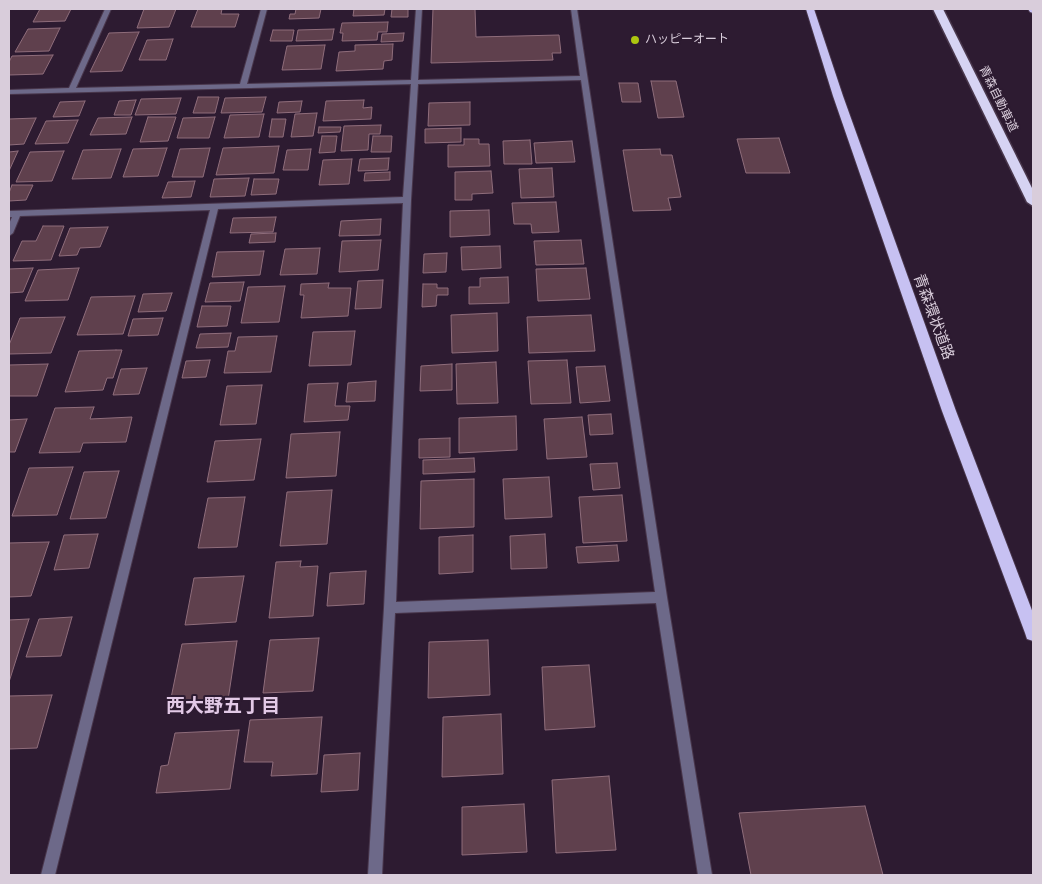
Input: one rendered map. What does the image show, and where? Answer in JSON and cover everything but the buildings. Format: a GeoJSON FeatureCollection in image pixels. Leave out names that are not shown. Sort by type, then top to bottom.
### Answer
{"type":"FeatureCollection","features":[{"type":"Feature","properties":{"kind":"highway","name":"青森環状道路"},"geometry":{"type":"LineString","coordinates":[[810,9],[838,96],[946,402],[1033,633]]}},
{"type":"Feature","properties":{"kind":"highway","name":"青森自動車道"},"geometry":{"type":"LineString","coordinates":[[938,9],[1033,202]]}},
{"type":"Feature","properties":{"kind":"street"},"geometry":{"type":"LineString","coordinates":[[71,91],[108,9]]}},
{"type":"Feature","properties":{"kind":"street"},"geometry":{"type":"LineString","coordinates":[[243,86],[264,9]]}},
{"type":"Feature","properties":{"kind":"street"},"geometry":{"type":"LineString","coordinates":[[374,875],[390,608],[407,200],[419,9]]}},
{"type":"Feature","properties":{"kind":"street"},"geometry":{"type":"LineString","coordinates":[[574,9],[660,597],[705,875]]}},
{"type":"Feature","properties":{"kind":"street"},"geometry":{"type":"LineString","coordinates":[[9,92],[585,78]]}},
{"type":"Feature","properties":{"kind":"street"},"geometry":{"type":"LineString","coordinates":[[9,233],[13,214],[407,200]]}},
{"type":"Feature","properties":{"kind":"street"},"geometry":{"type":"LineString","coordinates":[[48,875],[214,208]]}},
{"type":"Feature","properties":{"kind":"street"},"geometry":{"type":"LineString","coordinates":[[390,608],[660,597]]}},
{"type":"Feature","properties":{"kind":"place","name":"ハッピーオート"},"geometry":{"type":"Point","coordinates":[635,40]}},
{"type":"Feature","properties":{"kind":"district","name":"西大野五丁目"},"geometry":{"type":"Point","coordinates":[223,707]}}]}
